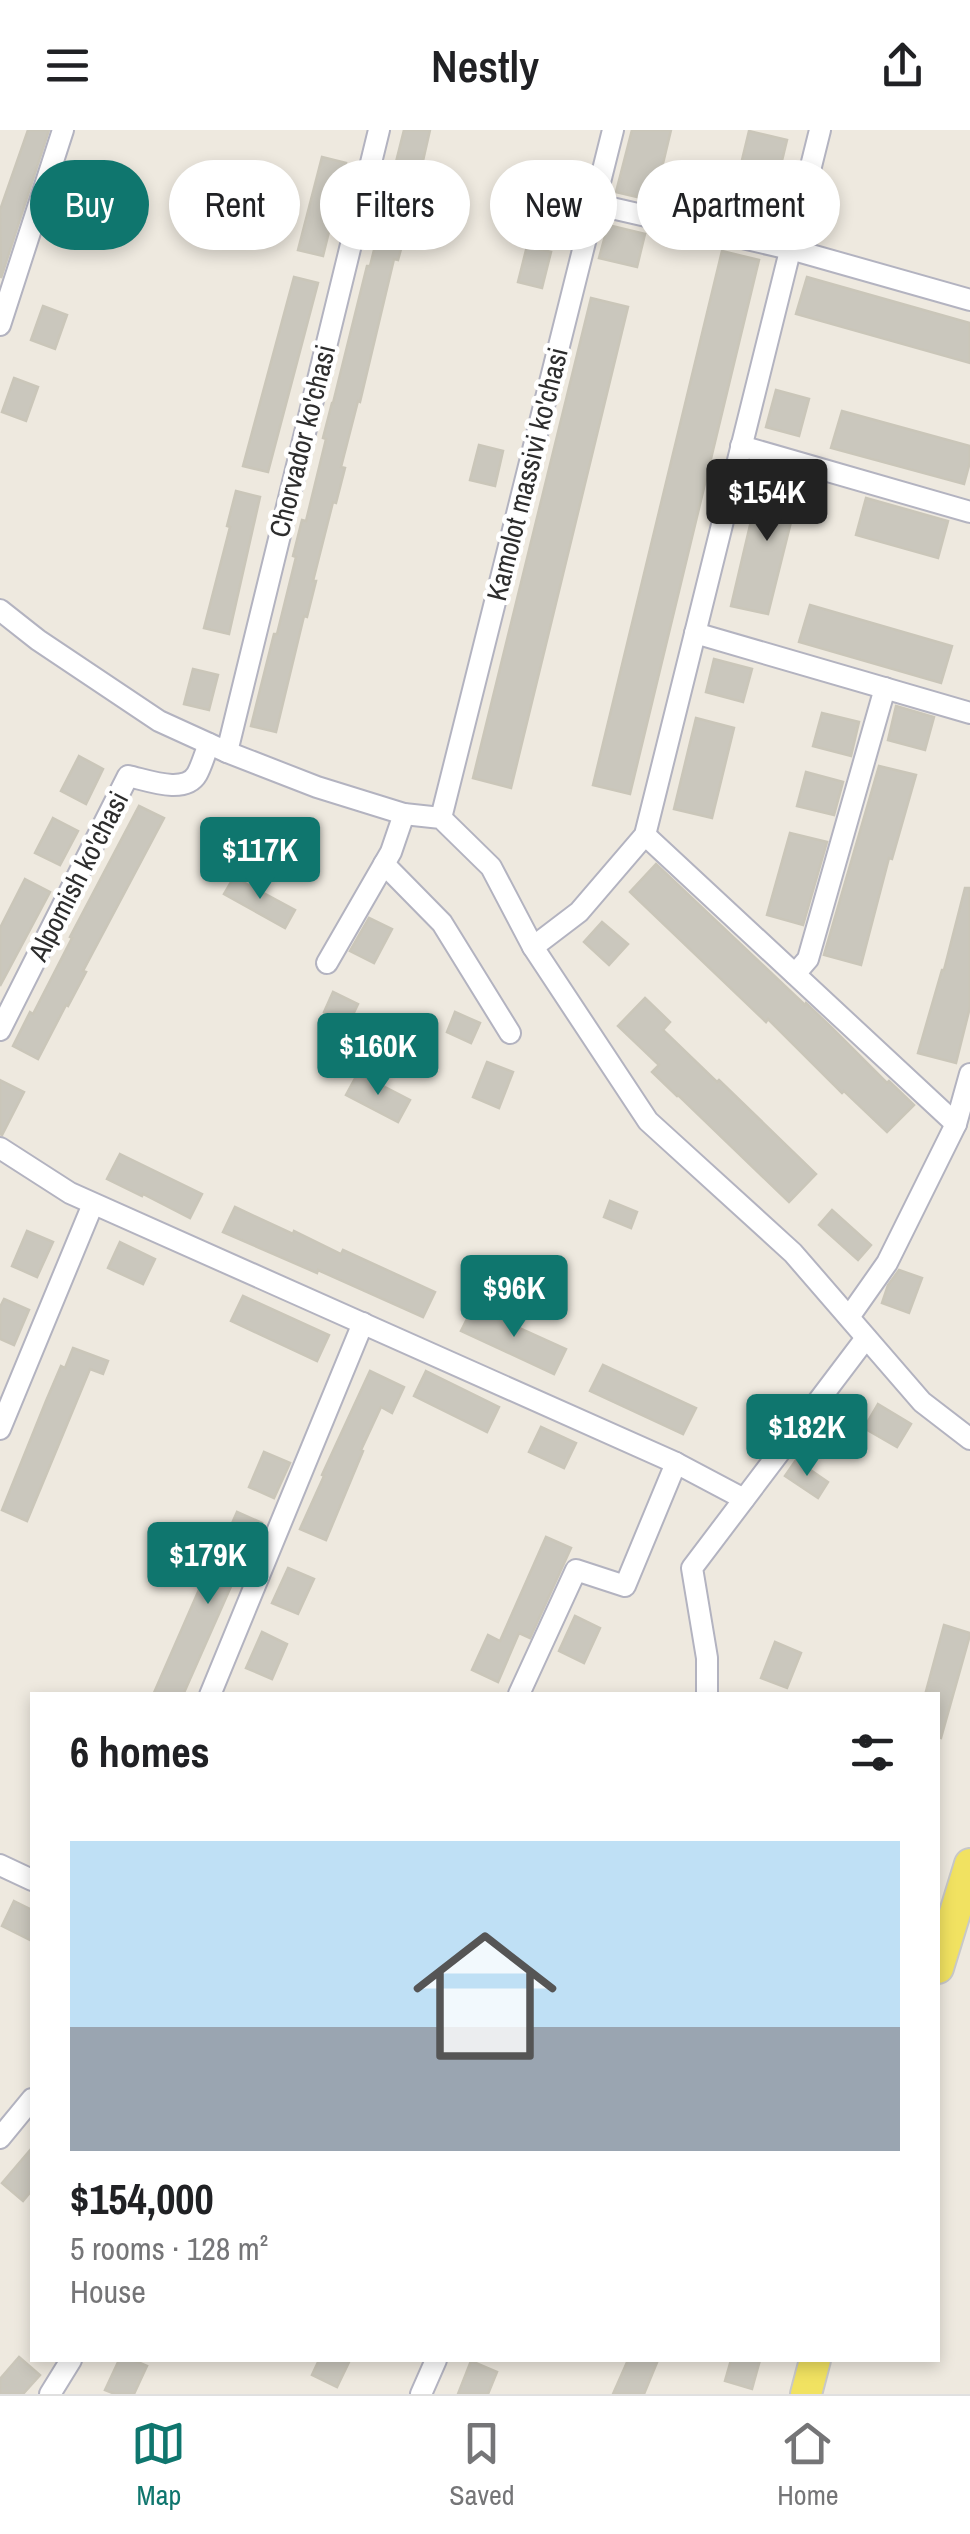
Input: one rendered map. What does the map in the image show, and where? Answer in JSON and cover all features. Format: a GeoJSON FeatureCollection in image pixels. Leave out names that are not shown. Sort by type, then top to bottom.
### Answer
{"type":"FeatureCollection","features":[{"type":"Feature","properties":{"kind":"main road"},"geometry":{"type":"LineString","coordinates":[[940,1962],[970,1864]]}},
{"type":"Feature","properties":{"kind":"main road"},"geometry":{"type":"LineString","coordinates":[[806,2394],[814,2362]]}},
{"type":"Feature","properties":{"kind":"street"},"geometry":{"type":"LineString","coordinates":[[0,325],[64,130]]}},
{"type":"Feature","properties":{"kind":"street","name":"Chorvador ko'chasi"},"geometry":{"type":"LineString","coordinates":[[208,758],[379,130]]}},
{"type":"Feature","properties":{"kind":"street","name":"Kamolot massivi ko'chasi"},"geometry":{"type":"LineString","coordinates":[[605,160],[613,130]]}},
{"type":"Feature","properties":{"kind":"street"},"geometry":{"type":"LineString","coordinates":[[812,160],[820,130]]}},
{"type":"Feature","properties":{"kind":"street","name":"Kamolot massivi ko'chasi"},"geometry":{"type":"LineString","coordinates":[[441,818],[583,250]]}},
{"type":"Feature","properties":{"kind":"street"},"geometry":{"type":"LineString","coordinates":[[533,947],[579,912],[645,835],[790,250],[970,300]]}},
{"type":"Feature","properties":{"kind":"street"},"geometry":{"type":"LineString","coordinates":[[741,446],[970,512]]}},
{"type":"Feature","properties":{"kind":"street"},"geometry":{"type":"LineString","coordinates":[[0,610],[208,758],[317,786],[394,840],[510,1033]]}},
{"type":"Feature","properties":{"kind":"street"},"geometry":{"type":"LineString","coordinates":[[695,633],[970,713]]}},
{"type":"Feature","properties":{"kind":"street"},"geometry":{"type":"LineString","coordinates":[[795,974],[808,959],[885,688]]}},
{"type":"Feature","properties":{"kind":"street","name":"Alpomish ko'chasi"},"geometry":{"type":"LineString","coordinates":[[0,1030],[128,776],[185,784],[208,758]]}},
{"type":"Feature","properties":{"kind":"street"},"geometry":{"type":"LineString","coordinates":[[327,962],[394,840],[441,818],[491,867],[533,947],[648,1122],[794,1253],[922,1402],[970,1440]]}},
{"type":"Feature","properties":{"kind":"street"},"geometry":{"type":"LineString","coordinates":[[645,835],[956,1124]]}},
{"type":"Feature","properties":{"kind":"street"},"geometry":{"type":"LineString","coordinates":[[849,1317],[887,1264],[956,1124],[970,1074]]}},
{"type":"Feature","properties":{"kind":"street"},"geometry":{"type":"LineString","coordinates":[[0,1148],[70,1193],[676,1463],[744,1499]]}},
{"type":"Feature","properties":{"kind":"street"},"geometry":{"type":"LineString","coordinates":[[0,1428],[94,1204]]}},
{"type":"Feature","properties":{"kind":"street"},"geometry":{"type":"LineString","coordinates":[[211,1692],[363,1324]]}},
{"type":"Feature","properties":{"kind":"street"},"geometry":{"type":"LineString","coordinates":[[707,1692],[707,1658],[692,1568],[866,1338]]}},
{"type":"Feature","properties":{"kind":"street"},"geometry":{"type":"LineString","coordinates":[[520,1692],[576,1570],[625,1586],[676,1463]]}},
{"type":"Feature","properties":{"kind":"street"},"geometry":{"type":"LineString","coordinates":[[0,1865],[30,1879]]}},
{"type":"Feature","properties":{"kind":"street"},"geometry":{"type":"LineString","coordinates":[[2,2134],[30,2101]]}},
{"type":"Feature","properties":{"kind":"street"},"geometry":{"type":"LineString","coordinates":[[50,2394],[70,2362]]}},
{"type":"Feature","properties":{"kind":"street"},"geometry":{"type":"LineString","coordinates":[[421,2394],[435,2362]]}},
{"type":"Feature","properties":{"kind":"building"},"geometry":{"type":"Polygon","coordinates":[[[28,130],[49,130],[39,160],[30,160],[30,189],[1,278],[0,210],[28,130]]]}},
{"type":"Feature","properties":{"kind":"building"},"geometry":{"type":"Polygon","coordinates":[[[404,130],[430,130],[423,160],[396,160],[404,130]]]}},
{"type":"Feature","properties":{"kind":"building"},"geometry":{"type":"Polygon","coordinates":[[[632,130],[671,130],[664,160],[637,160],[637,197],[617,192],[632,130]]]}},
{"type":"Feature","properties":{"kind":"building"},"geometry":{"type":"Polygon","coordinates":[[[749,131],[787,140],[782,160],[742,160],[749,131]]]}},
{"type":"Feature","properties":{"kind":"building"},"geometry":{"type":"Polygon","coordinates":[[[320,165],[323,256],[298,250],[320,165]]]}},
{"type":"Feature","properties":{"kind":"building"},"geometry":{"type":"Polygon","coordinates":[[[617,227],[637,232],[637,250],[641,250],[637,267],[599,258],[601,250],[617,250],[617,227]]]}},
{"type":"Feature","properties":{"kind":"building"},"geometry":{"type":"Polygon","coordinates":[[[374,250],[401,250],[398,260],[394,259],[341,467],[345,468],[336,503],[333,502],[276,732],[251,726],[374,250]]]}},
{"type":"Feature","properties":{"kind":"building"},"geometry":{"type":"Polygon","coordinates":[[[526,250],[551,252],[542,288],[518,282],[526,250]]]}},
{"type":"Feature","properties":{"kind":"building"},"geometry":{"type":"Polygon","coordinates":[[[722,251],[759,260],[630,794],[593,785],[722,251]]]}},
{"type":"Feature","properties":{"kind":"building"},"geometry":{"type":"Polygon","coordinates":[[[294,277],[318,283],[268,472],[243,466],[294,277]]]}},
{"type":"Feature","properties":{"kind":"building"},"geometry":{"type":"Polygon","coordinates":[[[807,277],[970,323],[970,363],[796,314],[807,277]]]}},
{"type":"Feature","properties":{"kind":"building"},"geometry":{"type":"Polygon","coordinates":[[[591,298],[628,307],[511,788],[473,778],[591,298]]]}},
{"type":"Feature","properties":{"kind":"building"},"geometry":{"type":"Polygon","coordinates":[[[43,306],[67,315],[55,349],[31,340],[43,306]]]}},
{"type":"Feature","properties":{"kind":"building"},"geometry":{"type":"Polygon","coordinates":[[[14,378],[38,387],[26,421],[2,412],[14,378]]]}},
{"type":"Feature","properties":{"kind":"building"},"geometry":{"type":"Polygon","coordinates":[[[776,390],[809,399],[799,436],[766,427],[776,390]]]}},
{"type":"Feature","properties":{"kind":"building"},"geometry":{"type":"Polygon","coordinates":[[[842,411],[970,446],[964,484],[831,448],[842,411]]]}},
{"type":"Feature","properties":{"kind":"building"},"geometry":{"type":"Polygon","coordinates":[[[479,445],[503,451],[495,486],[470,480],[479,445]]]}},
{"type":"Feature","properties":{"kind":"building"},"geometry":{"type":"Polygon","coordinates":[[[767,473],[804,482],[768,614],[731,606],[767,473]]]}},
{"type":"Feature","properties":{"kind":"building"},"geometry":{"type":"Polygon","coordinates":[[[236,491],[260,497],[229,634],[204,628],[236,491]]]}},
{"type":"Feature","properties":{"kind":"building"},"geometry":{"type":"Polygon","coordinates":[[[866,498],[948,521],[938,558],[856,535],[866,498]]]}},
{"type":"Feature","properties":{"kind":"building"},"geometry":{"type":"Polygon","coordinates":[[[810,605],[952,646],[941,683],[799,642],[810,605]]]}},
{"type":"Feature","properties":{"kind":"building"},"geometry":{"type":"Polygon","coordinates":[[[714,659],[752,669],[743,702],[706,692],[714,659]]]}},
{"type":"Feature","properties":{"kind":"building"},"geometry":{"type":"Polygon","coordinates":[[[193,669],[218,675],[209,710],[184,704],[193,669]]]}},
{"type":"Feature","properties":{"kind":"building"},"geometry":{"type":"Polygon","coordinates":[[[896,706],[934,717],[925,750],[888,740],[896,706]]]}},
{"type":"Feature","properties":{"kind":"building"},"geometry":{"type":"Polygon","coordinates":[[[822,713],[859,722],[851,756],[813,746],[822,713]]]}},
{"type":"Feature","properties":{"kind":"building"},"geometry":{"type":"Polygon","coordinates":[[[696,718],[734,728],[712,818],[674,809],[696,718]]]}},
{"type":"Feature","properties":{"kind":"building"},"geometry":{"type":"Polygon","coordinates":[[[79,756],[103,769],[86,804],[61,791],[79,756]]]}},
{"type":"Feature","properties":{"kind":"building"},"geometry":{"type":"Polygon","coordinates":[[[879,766],[916,775],[861,965],[824,955],[879,766]]]}},
{"type":"Feature","properties":{"kind":"building"},"geometry":{"type":"Polygon","coordinates":[[[806,772],[843,782],[834,815],[797,806],[806,772]]]}},
{"type":"Feature","properties":{"kind":"building"},"geometry":{"type":"Polygon","coordinates":[[[139,806],[164,818],[38,1059],[13,1046],[139,806]]]}},
{"type":"Feature","properties":{"kind":"building"},"geometry":{"type":"Polygon","coordinates":[[[53,818],[78,831],[60,865],[35,853],[53,818]]]}},
{"type":"Feature","properties":{"kind":"building"},"geometry":{"type":"Polygon","coordinates":[[[790,833],[827,842],[803,925],[767,915],[790,833]]]}},
{"type":"Feature","properties":{"kind":"building"},"geometry":{"type":"Polygon","coordinates":[[[656,864],[914,1105],[887,1132],[630,892],[656,864]]]}},
{"type":"Feature","properties":{"kind":"building"},"geometry":{"type":"Polygon","coordinates":[[[234,877],[295,910],[285,928],[224,894],[234,877]]]}},
{"type":"Feature","properties":{"kind":"building"},"geometry":{"type":"Polygon","coordinates":[[[25,879],[50,892],[0,986],[0,928],[25,879]]]}},
{"type":"Feature","properties":{"kind":"building"},"geometry":{"type":"Polygon","coordinates":[[[965,888],[970,888],[970,1007],[956,1063],[918,1053],[965,888]]]}},
{"type":"Feature","properties":{"kind":"building"},"geometry":{"type":"Polygon","coordinates":[[[369,918],[392,929],[374,963],[350,951],[369,918]]]}},
{"type":"Feature","properties":{"kind":"building"},"geometry":{"type":"Polygon","coordinates":[[[602,922],[628,944],[609,965],[584,942],[602,922]]]}},
{"type":"Feature","properties":{"kind":"building"},"geometry":{"type":"Polygon","coordinates":[[[333,992],[358,1004],[349,1023],[324,1012],[333,992]]]}},
{"type":"Feature","properties":{"kind":"building"},"geometry":{"type":"Polygon","coordinates":[[[645,998],[670,1022],[663,1030],[816,1174],[789,1202],[652,1072],[659,1065],[618,1026],[645,998]]]}},
{"type":"Feature","properties":{"kind":"building"},"geometry":{"type":"Polygon","coordinates":[[[455,1012],[480,1023],[471,1043],[447,1032],[455,1012]]]}},
{"type":"Feature","properties":{"kind":"building"},"geometry":{"type":"Polygon","coordinates":[[[487,1062],[513,1072],[499,1108],[473,1097],[487,1062]]]}},
{"type":"Feature","properties":{"kind":"building"},"geometry":{"type":"Polygon","coordinates":[[[358,1073],[410,1100],[398,1122],[346,1095],[358,1073]]]}},
{"type":"Feature","properties":{"kind":"building"},"geometry":{"type":"Polygon","coordinates":[[[0,1080],[24,1092],[2,1135],[0,1134],[0,1080]]]}},
{"type":"Feature","properties":{"kind":"building"},"geometry":{"type":"Polygon","coordinates":[[[120,1154],[202,1194],[190,1218],[107,1179],[120,1154]]]}},
{"type":"Feature","properties":{"kind":"building"},"geometry":{"type":"Polygon","coordinates":[[[610,1201],[637,1212],[631,1228],[604,1217],[610,1201]]]}},
{"type":"Feature","properties":{"kind":"building"},"geometry":{"type":"Polygon","coordinates":[[[235,1207],[435,1292],[423,1317],[223,1232],[235,1207]]]}},
{"type":"Feature","properties":{"kind":"building"},"geometry":{"type":"Polygon","coordinates":[[[832,1210],[871,1245],[858,1260],[819,1225],[832,1210]]]}},
{"type":"Feature","properties":{"kind":"building"},"geometry":{"type":"Polygon","coordinates":[[[27,1231],[53,1242],[37,1277],[12,1266],[27,1231]]]}},
{"type":"Feature","properties":{"kind":"building"},"geometry":{"type":"Polygon","coordinates":[[[120,1242],[155,1259],[143,1284],[108,1268],[120,1242]]]}},
{"type":"Feature","properties":{"kind":"building"},"geometry":{"type":"Polygon","coordinates":[[[899,1270],[922,1278],[909,1313],[882,1303],[899,1270]]]}},
{"type":"Feature","properties":{"kind":"building"},"geometry":{"type":"Polygon","coordinates":[[[243,1296],[329,1335],[317,1361],[231,1321],[243,1296]]]}},
{"type":"Feature","properties":{"kind":"building"},"geometry":{"type":"Polygon","coordinates":[[[4,1299],[29,1310],[14,1345],[0,1339],[0,1307],[4,1299]]]}},
{"type":"Feature","properties":{"kind":"building"},"geometry":{"type":"Polygon","coordinates":[[[473,1307],[566,1349],[554,1374],[461,1331],[473,1307]]]}},
{"type":"Feature","properties":{"kind":"building"},"geometry":{"type":"Polygon","coordinates":[[[73,1348],[108,1361],[103,1374],[90,1369],[27,1521],[2,1510],[61,1366],[65,1368],[73,1348]]]}},
{"type":"Feature","properties":{"kind":"building"},"geometry":{"type":"Polygon","coordinates":[[[603,1365],[696,1408],[683,1434],[590,1391],[603,1365]]]}},
{"type":"Feature","properties":{"kind":"building"},"geometry":{"type":"Polygon","coordinates":[[[370,1371],[404,1387],[392,1413],[381,1407],[326,1540],[300,1529],[370,1371]]]}},
{"type":"Feature","properties":{"kind":"building"},"geometry":{"type":"Polygon","coordinates":[[[426,1371],[499,1407],[487,1432],[414,1396],[426,1371]]]}},
{"type":"Feature","properties":{"kind":"building"},"geometry":{"type":"Polygon","coordinates":[[[878,1404],[911,1424],[897,1447],[864,1428],[878,1404]]]}},
{"type":"Feature","properties":{"kind":"building"},"geometry":{"type":"Polygon","coordinates":[[[541,1427],[576,1443],[564,1468],[529,1452],[541,1427]]]}},
{"type":"Feature","properties":{"kind":"building"},"geometry":{"type":"Polygon","coordinates":[[[264,1452],[290,1463],[274,1498],[249,1487],[264,1452]]]}},
{"type":"Feature","properties":{"kind":"building"},"geometry":{"type":"Polygon","coordinates":[[[796,1460],[828,1482],[818,1498],[785,1476],[796,1460]]]}},
{"type":"Feature","properties":{"kind":"building"},"geometry":{"type":"Polygon","coordinates":[[[237,1512],[262,1523],[184,1692],[154,1692],[208,1569],[211,1571],[237,1512]]]}},
{"type":"Feature","properties":{"kind":"building"},"geometry":{"type":"Polygon","coordinates":[[[546,1537],[571,1548],[530,1638],[519,1633],[498,1682],[472,1670],[488,1635],[500,1641],[546,1537]]]}},
{"type":"Feature","properties":{"kind":"building"},"geometry":{"type":"Polygon","coordinates":[[[288,1568],[314,1579],[298,1614],[272,1603],[288,1568]]]}},
{"type":"Feature","properties":{"kind":"building"},"geometry":{"type":"Polygon","coordinates":[[[575,1616],[600,1628],[584,1663],[559,1651],[575,1616]]]}},
{"type":"Feature","properties":{"kind":"building"},"geometry":{"type":"Polygon","coordinates":[[[944,1625],[970,1633],[941,1738],[940,1692],[926,1692],[944,1625]]]}},
{"type":"Feature","properties":{"kind":"building"},"geometry":{"type":"Polygon","coordinates":[[[262,1632],[287,1644],[272,1679],[246,1668],[262,1632]]]}},
{"type":"Feature","properties":{"kind":"building"},"geometry":{"type":"Polygon","coordinates":[[[775,1642],[801,1653],[787,1688],[761,1678],[775,1642]]]}},
{"type":"Feature","properties":{"kind":"building"},"geometry":{"type":"Polygon","coordinates":[[[14,1901],[30,1909],[30,1940],[2,1926],[14,1901]]]}},
{"type":"Feature","properties":{"kind":"building"},"geometry":{"type":"Polygon","coordinates":[[[30,2150],[30,2192],[23,2201],[2,2183],[30,2150]]]}},
{"type":"Feature","properties":{"kind":"building"},"geometry":{"type":"Polygon","coordinates":[[[19,2357],[40,2375],[23,2394],[0,2394],[0,2379],[19,2357]]]}},
{"type":"Feature","properties":{"kind":"building"},"geometry":{"type":"Polygon","coordinates":[[[118,2362],[147,2366],[134,2394],[105,2390],[118,2362]]]}},
{"type":"Feature","properties":{"kind":"building"},"geometry":{"type":"Polygon","coordinates":[[[318,2362],[349,2362],[337,2387],[312,2375],[318,2362]]]}},
{"type":"Feature","properties":{"kind":"building"},"geometry":{"type":"Polygon","coordinates":[[[471,2362],[497,2372],[488,2394],[458,2394],[471,2362]]]}},
{"type":"Feature","properties":{"kind":"building"},"geometry":{"type":"Polygon","coordinates":[[[627,2362],[657,2362],[644,2394],[613,2394],[627,2362]]]}},
{"type":"Feature","properties":{"kind":"building"},"geometry":{"type":"Polygon","coordinates":[[[730,2362],[759,2362],[752,2389],[725,2381],[730,2362]]]}}]}
